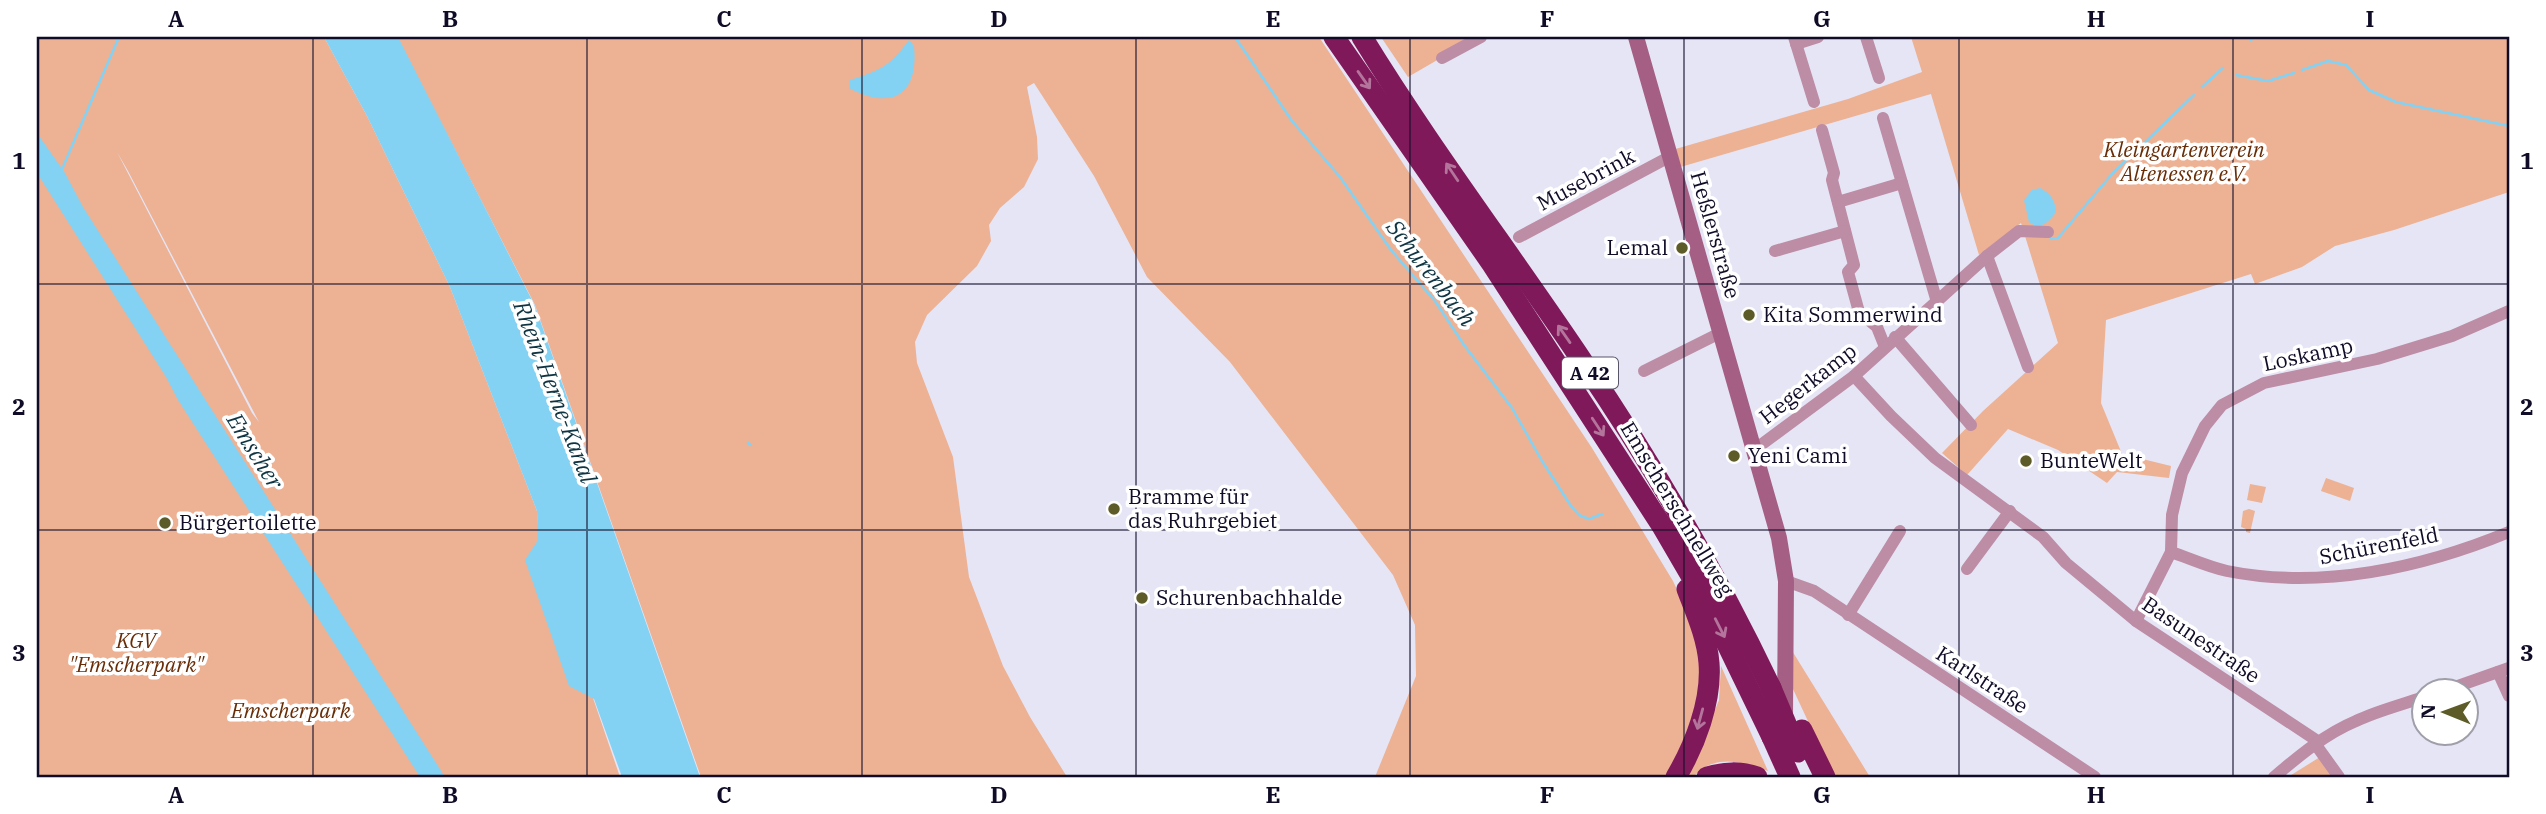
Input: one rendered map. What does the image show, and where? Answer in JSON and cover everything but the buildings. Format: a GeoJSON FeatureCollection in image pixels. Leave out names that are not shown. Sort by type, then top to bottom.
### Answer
{"type":"FeatureCollection","features":[{"type":"Feature","properties":{"kind":"highway","name":"Emscherschnellweg"},"geometry":{"type":"LineString","coordinates":[[1334,37],[1492,264],[1662,526],[1714,616],[1772,737],[1788,777]]}},
{"type":"Feature","properties":{"kind":"highway","name":"Emscherschnellweg"},"geometry":{"type":"LineString","coordinates":[[1362,37],[1584,363],[1712,571],[1772,680],[1808,777]]}},
{"type":"Feature","properties":{"kind":"highway"},"geometry":{"type":"LineString","coordinates":[[1662,526],[1668,548],[1706,640],[1709,665],[1706,695],[1698,729],[1685,761],[1675,777]]}},
{"type":"Feature","properties":{"kind":"highway"},"geometry":{"type":"LineString","coordinates":[[1772,680],[1802,730],[1825,777]]}},
{"type":"Feature","properties":{"kind":"highway"},"geometry":{"type":"LineString","coordinates":[[1707,777],[1725,772],[1757,777]]}},
{"type":"Feature","properties":{"kind":"street"},"geometry":{"type":"LineString","coordinates":[[1442,58],[1481,37]]}},
{"type":"Feature","properties":{"kind":"street","name":"Heßlerstraße"},"geometry":{"type":"LineString","coordinates":[[1636,37],[1773,509],[1786,581],[1788,777]]}},
{"type":"Feature","properties":{"kind":"street"},"geometry":{"type":"LineString","coordinates":[[1814,102],[1795,40],[1818,37]]}},
{"type":"Feature","properties":{"kind":"street"},"geometry":{"type":"LineString","coordinates":[[1866,37],[1879,78]]}},
{"type":"Feature","properties":{"kind":"street"},"geometry":{"type":"LineString","coordinates":[[1883,118],[1937,302]]}},
{"type":"Feature","properties":{"kind":"street","name":"Hegerkamp"},"geometry":{"type":"LineString","coordinates":[[1822,130],[1854,265],[1848,272],[1859,312],[1877,327],[1885,347]]}},
{"type":"Feature","properties":{"kind":"street","name":"Musebrink"},"geometry":{"type":"LineString","coordinates":[[1519,237],[1671,156]]}},
{"type":"Feature","properties":{"kind":"street"},"geometry":{"type":"LineString","coordinates":[[1838,202],[1902,183]]}},
{"type":"Feature","properties":{"kind":"street"},"geometry":{"type":"LineString","coordinates":[[1775,251],[1845,231]]}},
{"type":"Feature","properties":{"kind":"street","name":"Hegerkamp"},"geometry":{"type":"LineString","coordinates":[[1754,450],[1854,376],[1987,256],[2019,231],[2048,232]]}},
{"type":"Feature","properties":{"kind":"street"},"geometry":{"type":"LineString","coordinates":[[1987,256],[2028,367]]}},
{"type":"Feature","properties":{"kind":"street","name":"Loskamp"},"geometry":{"type":"LineString","coordinates":[[2136,621],[2171,552],[2172,515],[2182,472],[2205,426],[2222,405],[2264,383],[2376,359],[2452,336],[2509,311]]}},
{"type":"Feature","properties":{"kind":"street"},"geometry":{"type":"LineString","coordinates":[[1644,371],[1720,333]]}},
{"type":"Feature","properties":{"kind":"street"},"geometry":{"type":"LineString","coordinates":[[1895,337],[1971,425]]}},
{"type":"Feature","properties":{"kind":"street"},"geometry":{"type":"LineString","coordinates":[[1854,376],[1904,430],[1935,458],[2010,511],[1967,569]]}},
{"type":"Feature","properties":{"kind":"street","name":"Basunestraße"},"geometry":{"type":"LineString","coordinates":[[2010,511],[2043,537],[2066,563],[2136,621],[2317,743],[2339,777]]}},
{"type":"Feature","properties":{"kind":"street"},"geometry":{"type":"LineString","coordinates":[[1848,615],[1900,531]]}},
{"type":"Feature","properties":{"kind":"street","name":"Schürenfeld"},"geometry":{"type":"LineString","coordinates":[[2171,552],[2224,570],[2259,576],[2319,578],[2415,563],[2481,544],[2509,532]]}},
{"type":"Feature","properties":{"kind":"street","name":"Karlstraße"},"geometry":{"type":"LineString","coordinates":[[1786,581],[1814,592],[2095,777]]}},
{"type":"Feature","properties":{"kind":"street"},"geometry":{"type":"LineString","coordinates":[[2480,678],[2504,670],[2509,696]]}},
{"type":"Feature","properties":{"kind":"street"},"geometry":{"type":"LineString","coordinates":[[2274,777],[2317,743],[2356,720],[2410,702]]}},
{"type":"Feature","properties":{"kind":"green space"},"geometry":{"type":"Polygon","coordinates":[[[37,37],[324,37],[367,116],[450,287],[537,511],[539,540],[620,777],[41,777],[37,774],[37,37]],[[117,152],[259,422],[128,171],[117,152]]]}},
{"type":"Feature","properties":{"kind":"green space"},"geometry":{"type":"Polygon","coordinates":[[[397,37],[1319,37],[1592,448],[1673,581],[1686,609],[1700,653],[1700,695],[1677,757],[1665,777],[1375,777],[1416,676],[1415,625],[1393,575],[1230,362],[1147,277],[1094,176],[1034,83],[1027,87],[1037,137],[1038,159],[1024,187],[1000,208],[989,225],[991,241],[977,266],[927,315],[915,342],[917,363],[953,457],[969,577],[1003,666],[1067,777],[701,777],[535,305],[397,37]]]}},
{"type":"Feature","properties":{"kind":"green space"},"geometry":{"type":"Polygon","coordinates":[[[1381,37],[1477,37],[1408,77],[1381,37]]]}},
{"type":"Feature","properties":{"kind":"green space","name":"Kleingartenverein Altenessen e.V."},"geometry":{"type":"Polygon","coordinates":[[[1911,37],[2509,37],[2509,192],[2394,230],[2335,246],[2302,267],[2255,284],[2251,274],[2106,320],[2101,403],[2122,454],[2171,466],[2169,478],[2117,472],[2107,483],[2058,450],[2008,429],[1967,475],[1942,453],[1983,411],[2058,343],[2021,223],[1979,255],[1931,94],[1677,168],[1672,150],[1848,99],[1922,72],[1911,37]]]}},
{"type":"Feature","properties":{"kind":"green space"},"geometry":{"type":"Polygon","coordinates":[[[2326,478],[2354,488],[2350,501],[2321,491],[2326,478]]]}},
{"type":"Feature","properties":{"kind":"green space"},"geometry":{"type":"Polygon","coordinates":[[[2250,484],[2266,487],[2262,503],[2247,500],[2250,484]]]}},
{"type":"Feature","properties":{"kind":"green space"},"geometry":{"type":"Polygon","coordinates":[[[2243,511],[2255,511],[2250,533],[2241,527],[2243,511]]]}},
{"type":"Feature","properties":{"kind":"green space"},"geometry":{"type":"Polygon","coordinates":[[[1786,641],[1870,777],[1834,777],[1786,674],[1786,641]]]}},
{"type":"Feature","properties":{"kind":"green space"},"geometry":{"type":"Polygon","coordinates":[[[1721,666],[1768,771],[1738,762],[1723,762],[1707,766],[1696,775],[1688,777],[1719,700],[1721,666]]]}},
{"type":"Feature","properties":{"kind":"green space"},"geometry":{"type":"Polygon","coordinates":[[[2320,757],[2335,777],[2288,777],[2320,757]]]}},
{"type":"Feature","properties":{"kind":"water","name":"Rhein-Herne-Kanal"},"geometry":{"type":"Polygon","coordinates":[[[324,37],[398,37],[535,306],[700,777],[622,777],[594,699],[569,686],[525,560],[538,540],[537,511],[450,287],[367,116],[324,37]]]}},
{"type":"Feature","properties":{"kind":"water"},"geometry":{"type":"Polygon","coordinates":[[[909,40],[914,46],[912,76],[900,94],[890,98],[878,98],[849,88],[850,80],[884,66],[909,40]]]}},
{"type":"Feature","properties":{"kind":"water"},"geometry":{"type":"Polygon","coordinates":[[[37,133],[65,173],[83,207],[445,777],[420,777],[178,400],[37,173],[37,133]]]}},
{"type":"Feature","properties":{"kind":"water"},"geometry":{"type":"Polygon","coordinates":[[[2040,188],[2052,198],[2056,212],[2047,222],[2037,226],[2029,222],[2024,200],[2032,190],[2040,188]]]}},
{"type":"Feature","properties":{"kind":"waterway"},"geometry":{"type":"LineString","coordinates":[[62,169],[119,37]]}},
{"type":"Feature","properties":{"kind":"waterway","name":"Schurenbach"},"geometry":{"type":"LineString","coordinates":[[1235,37],[1292,121],[1340,177],[1391,250],[1435,301],[1464,345],[1512,408],[1571,506],[1579,515],[1589,519],[1602,514]]}},
{"type":"Feature","properties":{"kind":"waterway"},"geometry":{"type":"LineString","coordinates":[[2251,40],[2254,37]]}},
{"type":"Feature","properties":{"kind":"waterway"},"geometry":{"type":"LineString","coordinates":[[2302,70],[2328,61],[2346,65],[2369,90],[2396,102],[2509,126]]}},
{"type":"Feature","properties":{"kind":"waterway"},"geometry":{"type":"LineString","coordinates":[[2202,87],[2223,68]]}},
{"type":"Feature","properties":{"kind":"waterway"},"geometry":{"type":"LineString","coordinates":[[2236,75],[2268,81],[2294,73]]}},
{"type":"Feature","properties":{"kind":"waterway"},"geometry":{"type":"LineString","coordinates":[[2051,239],[2058,238],[2112,174],[2194,95]]}},
{"type":"Feature","properties":{"kind":"place","name":"Lemal"},"geometry":{"type":"Point","coordinates":[1682,248]}},
{"type":"Feature","properties":{"kind":"place","name":"Kita Sommerwind"},"geometry":{"type":"Point","coordinates":[1749,315]}},
{"type":"Feature","properties":{"kind":"place","name":"Yeni Cami"},"geometry":{"type":"Point","coordinates":[1734,456]}},
{"type":"Feature","properties":{"kind":"place","name":"BunteWelt"},"geometry":{"type":"Point","coordinates":[2026,461]}},
{"type":"Feature","properties":{"kind":"place","name":"Bramme für das Ruhrgebiet"},"geometry":{"type":"Point","coordinates":[1114,509]}},
{"type":"Feature","properties":{"kind":"place","name":"Bürgertoilette"},"geometry":{"type":"Point","coordinates":[165,523]}},
{"type":"Feature","properties":{"kind":"place","name":"Schurenbachhalde"},"geometry":{"type":"Point","coordinates":[1142,598]}},
{"type":"Feature","properties":{"kind":"water label","name":"Emscher"},"geometry":{"type":"Point","coordinates":[255,451]}},
{"type":"Feature","properties":{"kind":"park label","name":"KGV \"Emscherpark\""},"geometry":{"type":"Point","coordinates":[136,653]}},
{"type":"Feature","properties":{"kind":"park label","name":"Emscherpark"},"geometry":{"type":"Point","coordinates":[291,711]}}]}
